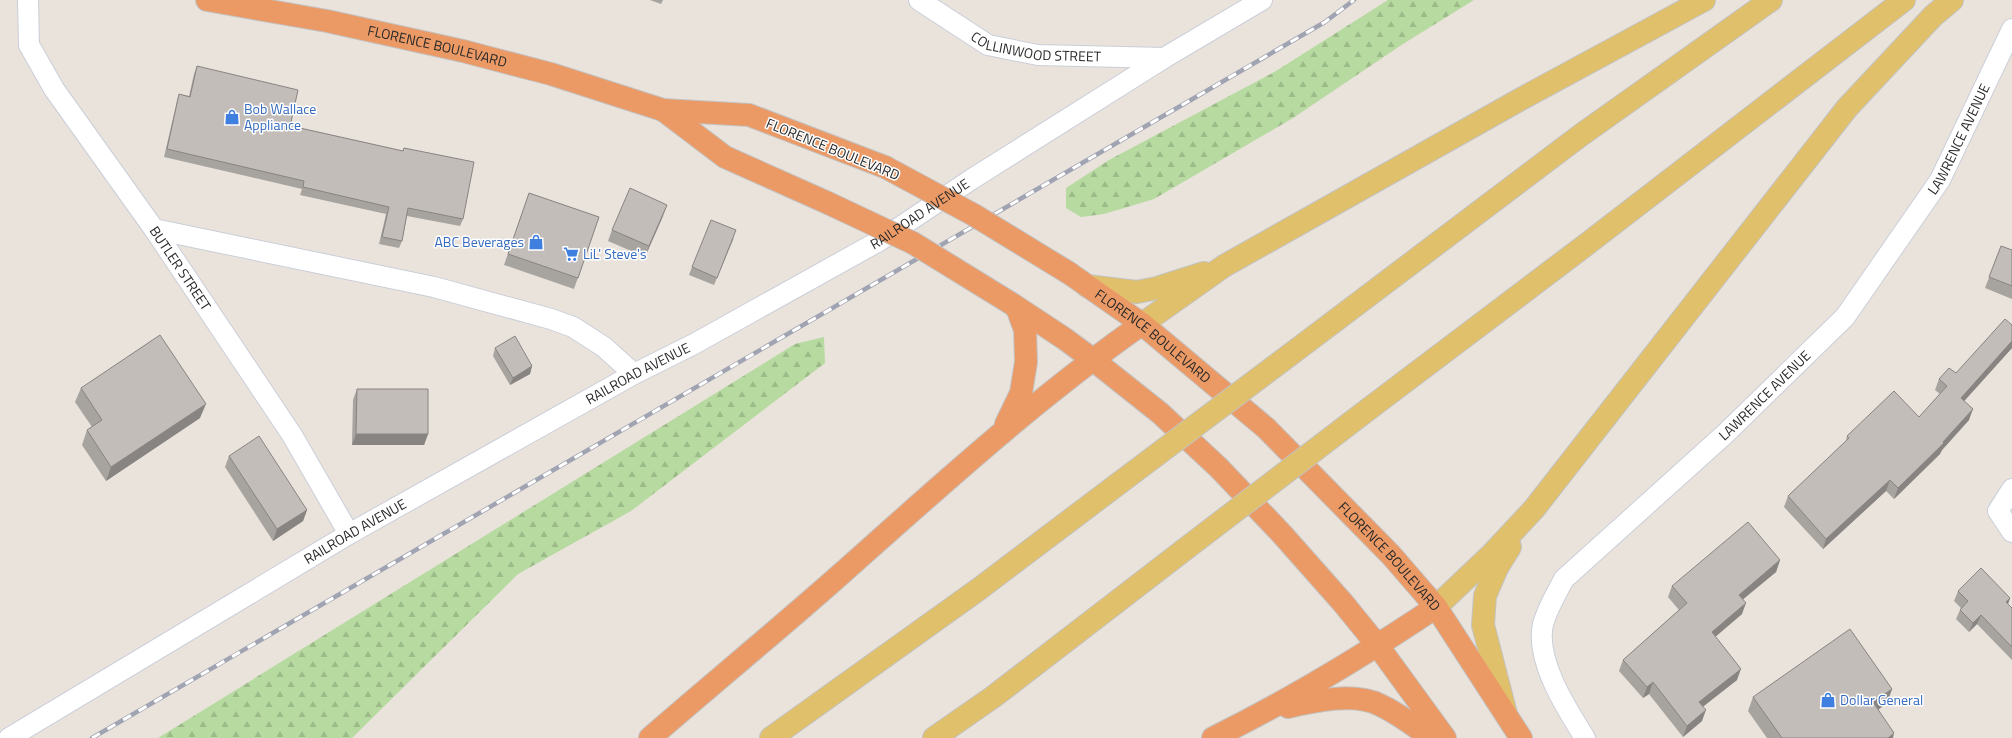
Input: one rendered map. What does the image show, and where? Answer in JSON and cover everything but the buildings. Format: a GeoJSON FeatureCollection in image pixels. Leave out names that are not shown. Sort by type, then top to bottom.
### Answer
{"type":"FeatureCollection","features":[{"type":"Feature","properties":{"kind":"highway","name":"FLORENCE BOULEVARD"},"geometry":{"type":"LineString","coordinates":[[207,0],[237,3],[464,51],[551,74],[663,110],[749,115],[885,167],[974,215],[1069,273],[1142,324],[1266,428],[1391,555],[1436,607],[1521,738]]}},
{"type":"Feature","properties":{"kind":"highway","name":"FLORENCE BOULEVARD"},"geometry":{"type":"LineString","coordinates":[[663,110],[725,157],[828,202],[913,243],[1065,339],[1160,413],[1218,468],[1282,533],[1378,646],[1445,738]]}},
{"type":"Feature","properties":{"kind":"highway"},"geometry":{"type":"LineString","coordinates":[[1002,431],[1021,393],[1026,362],[1025,330],[1014,306]]}},
{"type":"Feature","properties":{"kind":"highway"},"geometry":{"type":"LineString","coordinates":[[650,738],[804,607],[1002,431],[1092,359],[1142,324]]}},
{"type":"Feature","properties":{"kind":"highway"},"geometry":{"type":"LineString","coordinates":[[1213,738],[1265,712],[1378,646],[1436,607]]}},
{"type":"Feature","properties":{"kind":"highway"},"geometry":{"type":"LineString","coordinates":[[1265,712],[1323,700],[1359,700],[1379,704],[1432,738]]}},
{"type":"Feature","properties":{"kind":"main road"},"geometry":{"type":"LineString","coordinates":[[1142,324],[1224,266],[1521,98],[1704,0]]}},
{"type":"Feature","properties":{"kind":"main road"},"geometry":{"type":"LineString","coordinates":[[771,738],[978,589],[1581,135],[1771,0]]}},
{"type":"Feature","properties":{"kind":"main road"},"geometry":{"type":"LineString","coordinates":[[934,738],[993,697],[1904,0]]}},
{"type":"Feature","properties":{"kind":"main road"},"geometry":{"type":"LineString","coordinates":[[1436,607],[1492,554],[1534,509],[1847,108],[1933,16],[1952,0]]}},
{"type":"Feature","properties":{"kind":"main road"},"geometry":{"type":"LineString","coordinates":[[1087,286],[1137,292],[1179,282],[1224,266]]}},
{"type":"Feature","properties":{"kind":"main road"},"geometry":{"type":"LineString","coordinates":[[1507,717],[1482,625],[1485,596],[1497,568],[1534,509]]}},
{"type":"Feature","properties":{"kind":"street","name":"BUTLER STREET"},"geometry":{"type":"LineString","coordinates":[[28,0],[29,46],[54,89],[154,229],[292,435],[349,534]]}},
{"type":"Feature","properties":{"kind":"street","name":"COLLINWOOD STREET"},"geometry":{"type":"LineString","coordinates":[[919,0],[988,45],[1038,55],[1164,58]]}},
{"type":"Feature","properties":{"kind":"street","name":"RAILROAD AVENUE"},"geometry":{"type":"LineString","coordinates":[[9,738],[349,534],[634,374],[694,344],[879,241],[972,179],[1164,58],[1262,0]]}},
{"type":"Feature","properties":{"kind":"street","name":"LAWRENCE AVENUE"},"geometry":{"type":"LineString","coordinates":[[1584,738],[1553,681],[1543,653],[1543,626],[1550,603],[1564,579],[1725,434],[1845,317],[1940,180],[2012,29]]}},
{"type":"Feature","properties":{"kind":"street"},"geometry":{"type":"LineString","coordinates":[[154,229],[434,287],[544,317],[573,328],[604,347],[634,374]]}},
{"type":"Feature","properties":{"kind":"street"},"geometry":{"type":"LineString","coordinates":[[2012,489],[1998,511],[2012,532]]}},
{"type":"Feature","properties":{"kind":"green space"},"geometry":{"type":"Polygon","coordinates":[[[1388,0],[1474,0],[1403,44],[1293,118],[1154,199],[1104,214],[1081,217],[1066,208],[1066,188],[1109,160],[1276,71],[1388,0]]]}},
{"type":"Feature","properties":{"kind":"green space"},"geometry":{"type":"Polygon","coordinates":[[[824,337],[825,363],[631,511],[518,574],[352,738],[158,738],[795,344],[824,337]]]}},
{"type":"Feature","properties":{"kind":"railway"},"geometry":{"type":"LineString","coordinates":[[92,738],[1325,22],[1354,0]]}},
{"type":"Feature","properties":{"kind":"place","name":"Bob Wallace Appliance"},"geometry":{"type":"Point","coordinates":[232,117]}},
{"type":"Feature","properties":{"kind":"place","name":"ABC Beverages"},"geometry":{"type":"Point","coordinates":[536,242]}},
{"type":"Feature","properties":{"kind":"place","name":"LiL' Steve's"},"geometry":{"type":"Point","coordinates":[571,254]}},
{"type":"Feature","properties":{"kind":"place","name":"Dollar General"},"geometry":{"type":"Point","coordinates":[1828,700]}}]}
